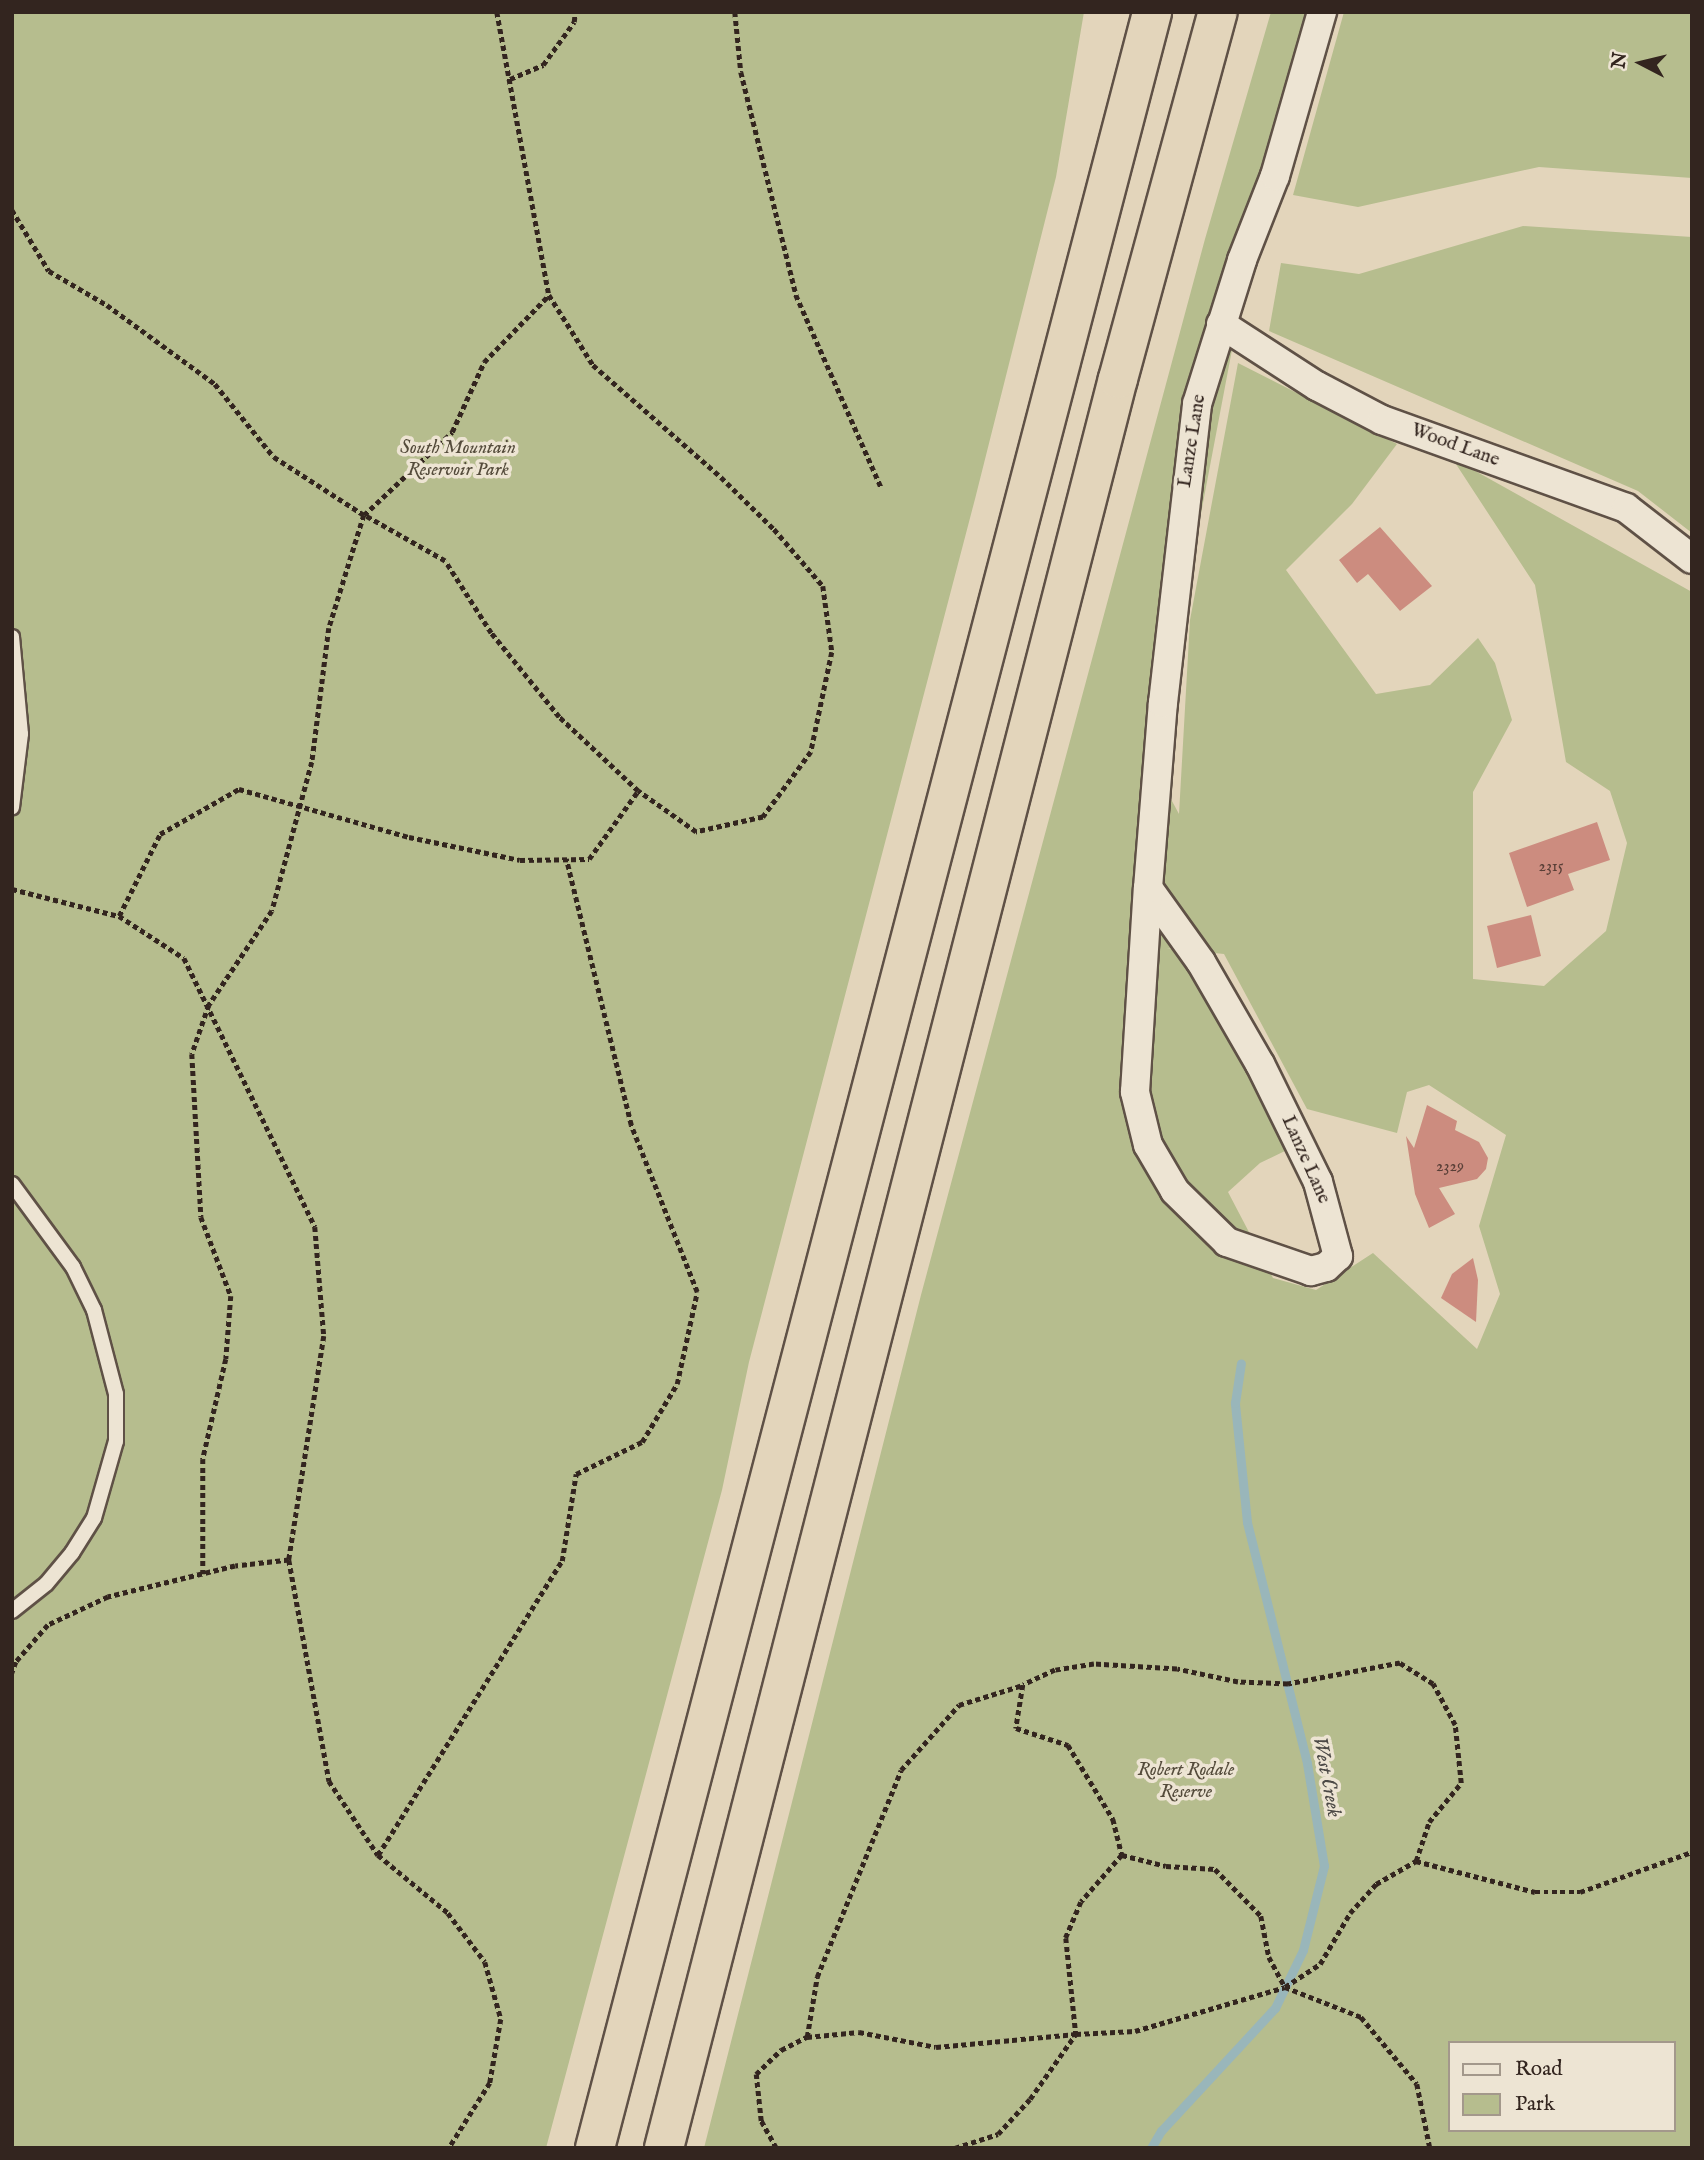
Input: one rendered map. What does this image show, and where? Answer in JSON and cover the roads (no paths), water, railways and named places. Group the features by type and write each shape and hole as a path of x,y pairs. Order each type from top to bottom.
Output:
{"highway":[{"path":"595,2148 1152,12"},
{"path":"664,2148 1115,393 1218,12"}],"street":[{"name":"Lanze Lane","path":"1148,888 1234,1019 1318,1182 1338,1256 1326,1267 1311,1271 1227,1242 1175,1191 1148,1145 1135,1092 1148,888 1175,566 1197,404 1221,324 1275,176 1322,12"},
{"name":"Wood Lane","path":"1221,324 1317,386 1382,420 1626,508 1692,559"}],"lane":[{"path":"12,637 21,734 12,807"},
{"path":"12,1184 73,1267 94,1310 116,1394 116,1441 98,1506 72,1553 46,1584 12,1611"}],"waterway":[{"name":"West Creek","path":"1151,2148 1161,2131 1275,2008 1303,1950 1324,1866 1307,1763 1247,1522 1235,1403 1241,1363"}],"park label":[{"name":"South Mountain Reservoir Park","path":"458,460"},
{"name":"Robert Rodale Reserve","path":"1186,1782"}]}
